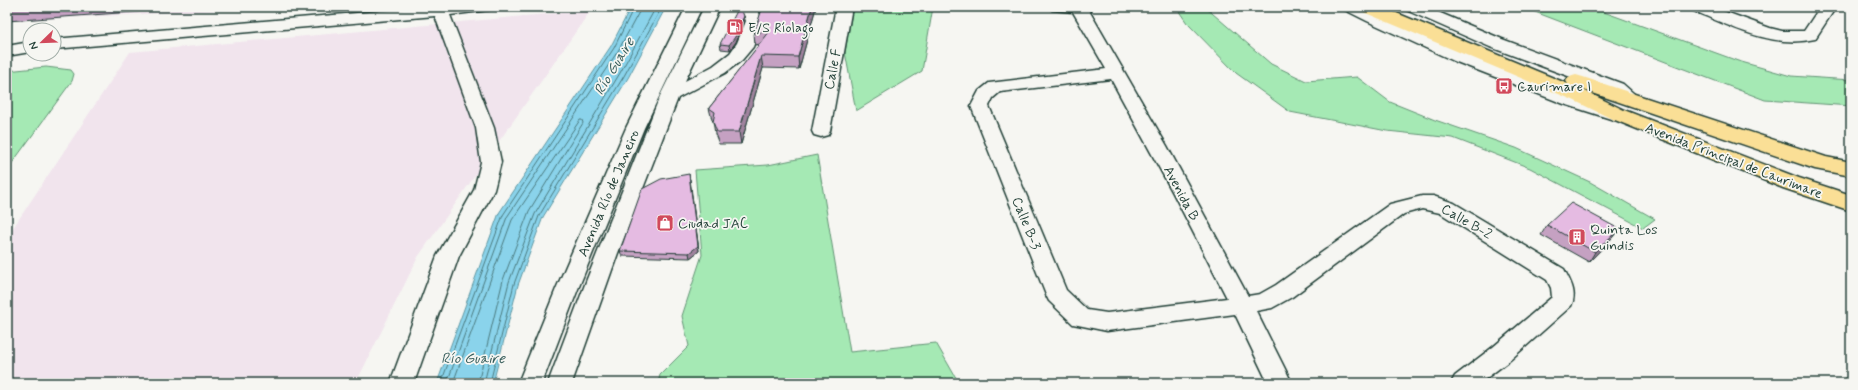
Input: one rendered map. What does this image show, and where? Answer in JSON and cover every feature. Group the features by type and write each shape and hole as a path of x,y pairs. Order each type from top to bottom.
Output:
{"main road":[{"path":"1366,7 1397,30"},
{"name":"Avenida Principal de Caurimare","path":"1366,7 1580,96 1617,114 1791,183 1851,203"},
{"name":"Avenida Principal de Caurimare","path":"1392,7 1500,52 1632,100 1798,155 1848,178"},
{"path":"1709,150 1732,154 1812,182 1822,179 1820,171 1798,155"}],"street":[{"path":"62,43 483,7"},
{"name":"Avenida Río de Janeiro","path":"530,383 567,289 635,128 694,7"},
{"name":"Avenida Río de Janeiro","path":"560,383 594,285 669,96 689,51 712,7"},
{"path":"669,96 712,73 729,62 742,50 754,21 749,7"},
{"name":"Calle F","path":"820,131 844,7"},
{"name":"Avenida B","path":"1058,7 1078,7 1117,73 1242,304 1280,383"},
{"name":"Avenida Principal de Caurimare","path":"1351,7 1397,30 1480,67 1591,108 1617,114"},
{"name":"Avenida Principal de Caurimare","path":"1412,7 1496,43 1617,88 1632,100"},
{"path":"1698,7 1767,33 1784,37 1799,38 1809,35 1828,7"},
{"path":"402,383 448,256 484,190 491,162 485,128 441,10"},
{"path":"7,51 22,48"},
{"name":"Calle B-3","path":"1117,73 995,87 985,94 980,106 1057,295 1081,318 1107,322 1242,304"},
{"name":"Calle B-2","path":"1242,304 1264,302 1284,290 1397,209 1430,201 1447,208 1556,275 1562,288 1563,300 1501,354 1463,383"}],"shaded area":[{"path":"7,7 277,7 7,21"},
{"path":"591,10 418,257 356,383 7,383 7,237 130,52"}],"green space":[{"path":"853,7 933,7 922,71 856,111 845,52"},
{"path":"1176,7 1205,7 1271,64 1306,81 1357,77 1390,102 1435,120 1516,148 1590,182 1655,219 1643,228 1530,168 1453,138 1387,131 1290,112 1236,73 1187,23"},
{"path":"1522,7 1590,7 1738,61 1791,76 1851,80 1851,106 1765,100"},
{"path":"46,67 71,70 74,74 72,81 7,170 7,71"},
{"path":"817,155 850,352 936,343 959,383 658,383 660,375 689,346 682,316 702,255 695,170 768,165"}],"water":[{"name":"Río Guaire","path":"631,7 666,7 628,78 543,217 518,285 493,383 437,383 499,213 611,46"}],"building":[{"path":"739,7 744,16 735,37 729,45 720,44"},
{"path":"761,7 812,7 798,57 761,56 739,132 717,132 713,122 715,112 709,108 770,31 754,33 762,9"},
{"name":"Ciudad JAC","path":"689,174 698,246 689,253 620,251 642,189 661,179"},
{"path":"1571,203 1619,229 1595,252 1547,225"}],"place":[{"name":"E/S Ríolago","path":"735,27"},
{"name":"Caurimare I","path":"1504,86"},
{"name":"Ciudad JAC","path":"665,223"},
{"name":"Quinta Los Guindis","path":"1577,237"}]}
